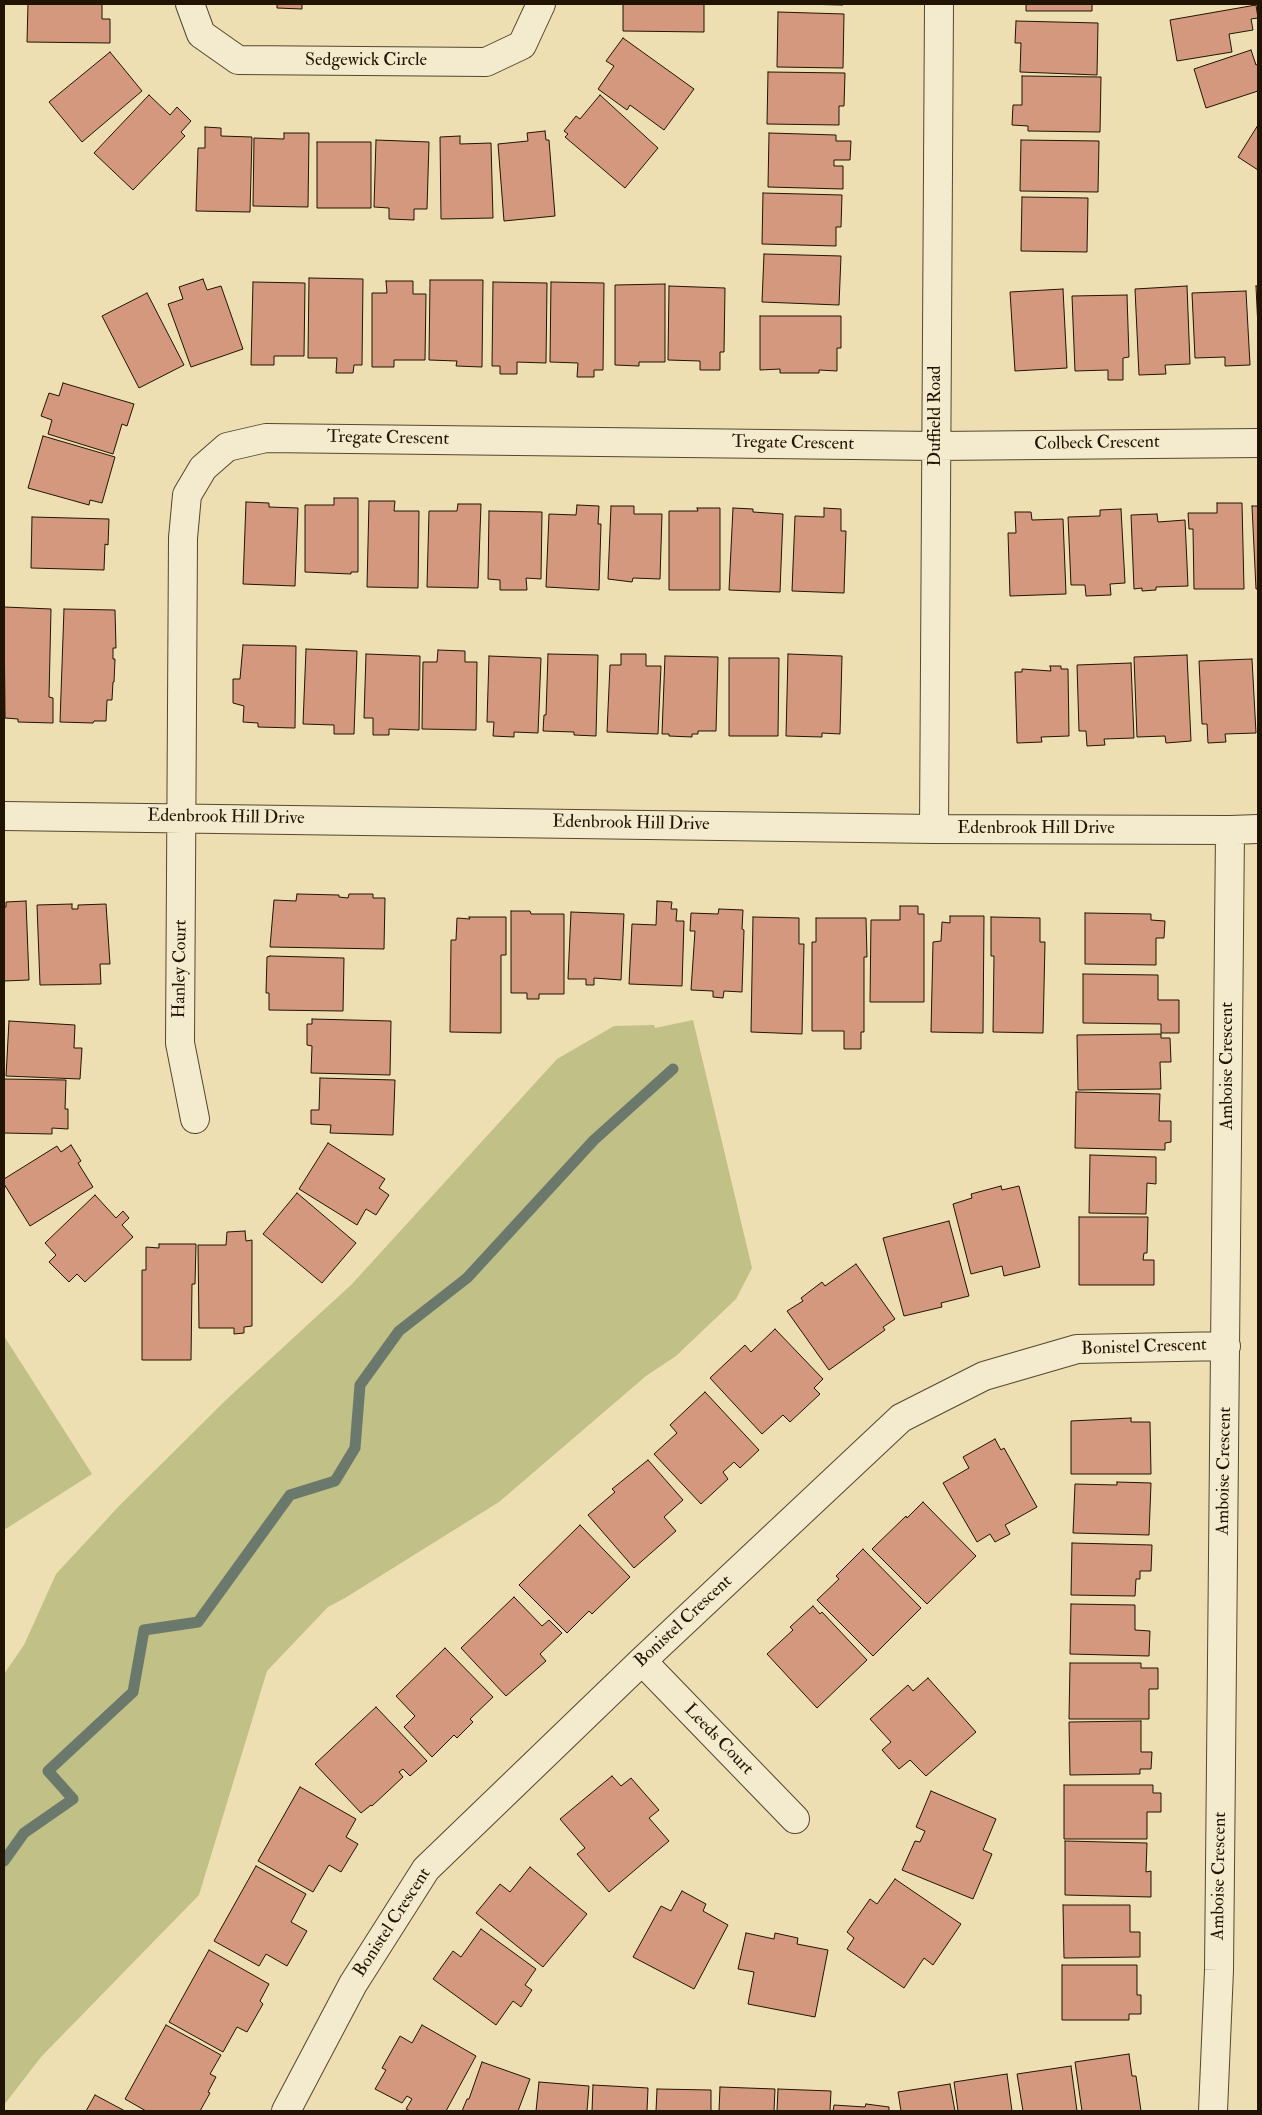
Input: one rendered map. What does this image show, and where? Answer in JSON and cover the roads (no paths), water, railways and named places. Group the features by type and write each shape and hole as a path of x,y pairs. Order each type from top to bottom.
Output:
{"street":[{"name":"Sedgewick Circle","path":"190,4 202,34 238,60 486,62 522,45 541,4"},
{"name":"Duffield Road","path":"934,829 939,4"},
{"name":"Tregate Crescent","path":"182,818 183,538 187,495 203,468 227,447 266,438 936,446"},
{"name":"Colbeck Crescent","path":"936,446 1258,442"},
{"name":"Edenbrook Hill Drive","path":"4,816 934,829 1230,830 1258,828"},
{"name":"Hanley Court","path":"182,818 180,1043 195,1119"},
{"name":"Amboise Crescent","path":"1213,2111 1219,1970 1230,830"},
{"name":"Bonistel Crescent","path":"286,2111 353,1984 426,1869 642,1661 901,1418 984,1376 1076,1349 1226,1346"},
{"name":"Leeds Court","path":"642,1661 795,1819"}],"waterway":[{"path":"4,1861 24,1833 73,1799 48,1771 133,1692 144,1630 198,1622 290,1495 335,1481 355,1448 360,1385 399,1331 467,1278 594,1140 673,1069"}]}
